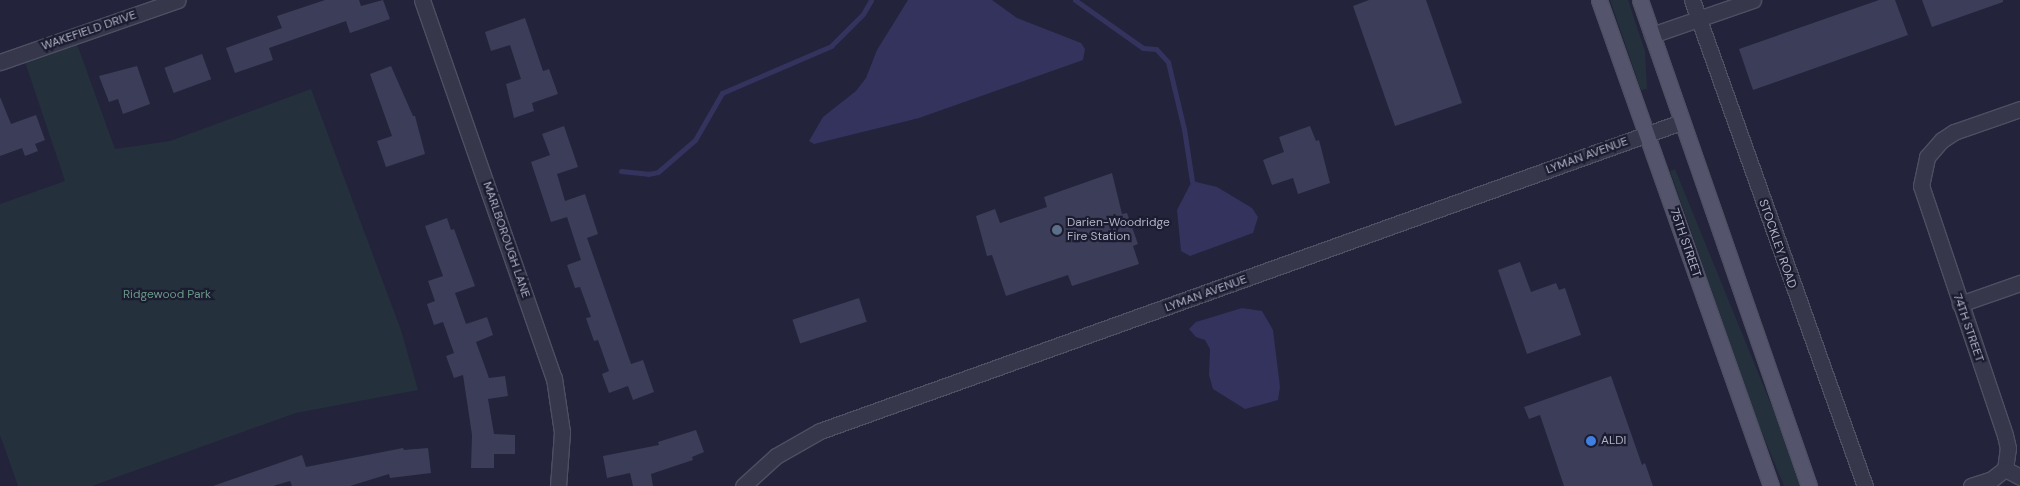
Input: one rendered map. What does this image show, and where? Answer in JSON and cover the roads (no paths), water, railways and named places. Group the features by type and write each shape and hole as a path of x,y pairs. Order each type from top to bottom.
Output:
{"main road":[{"name":"75TH STREET","path":"1599,0 1771,486"},
{"path":"1640,0 1809,486"}],"street":[{"name":"WAKEFIELD DRIVE","path":"0,62 178,0"},
{"name":"MARLBOROUGH LANE","path":"422,0 554,378 562,432 558,486"},
{"name":"STOCKLEY ROAD","path":"1692,0 1865,486"},
{"path":"1652,35 1753,0"},
{"name":"74TH STREET","path":"2005,470 2008,448 2006,435 1921,186 1927,158 1942,140 1954,132 2020,109"},
{"name":"LYMAN AVENUE","path":"743,486 776,456 820,431 1682,122"},
{"path":"1960,304 2020,283"},
{"path":"1971,486 1992,479 2005,470 2020,477"}],"waterway":[{"path":"621,171 648,174 658,172 695,140 722,93 831,46 863,14 871,0"},
{"path":"1075,0 1143,48 1156,49 1168,62 1184,129 1192,181"}],"place":[{"name":"Darien-Woodridge Fire Station","path":"1057,230"},
{"name":"ALDI","path":"1591,441"}],"park label":[{"name":"Ridgewood Park","path":"167,295"}]}
